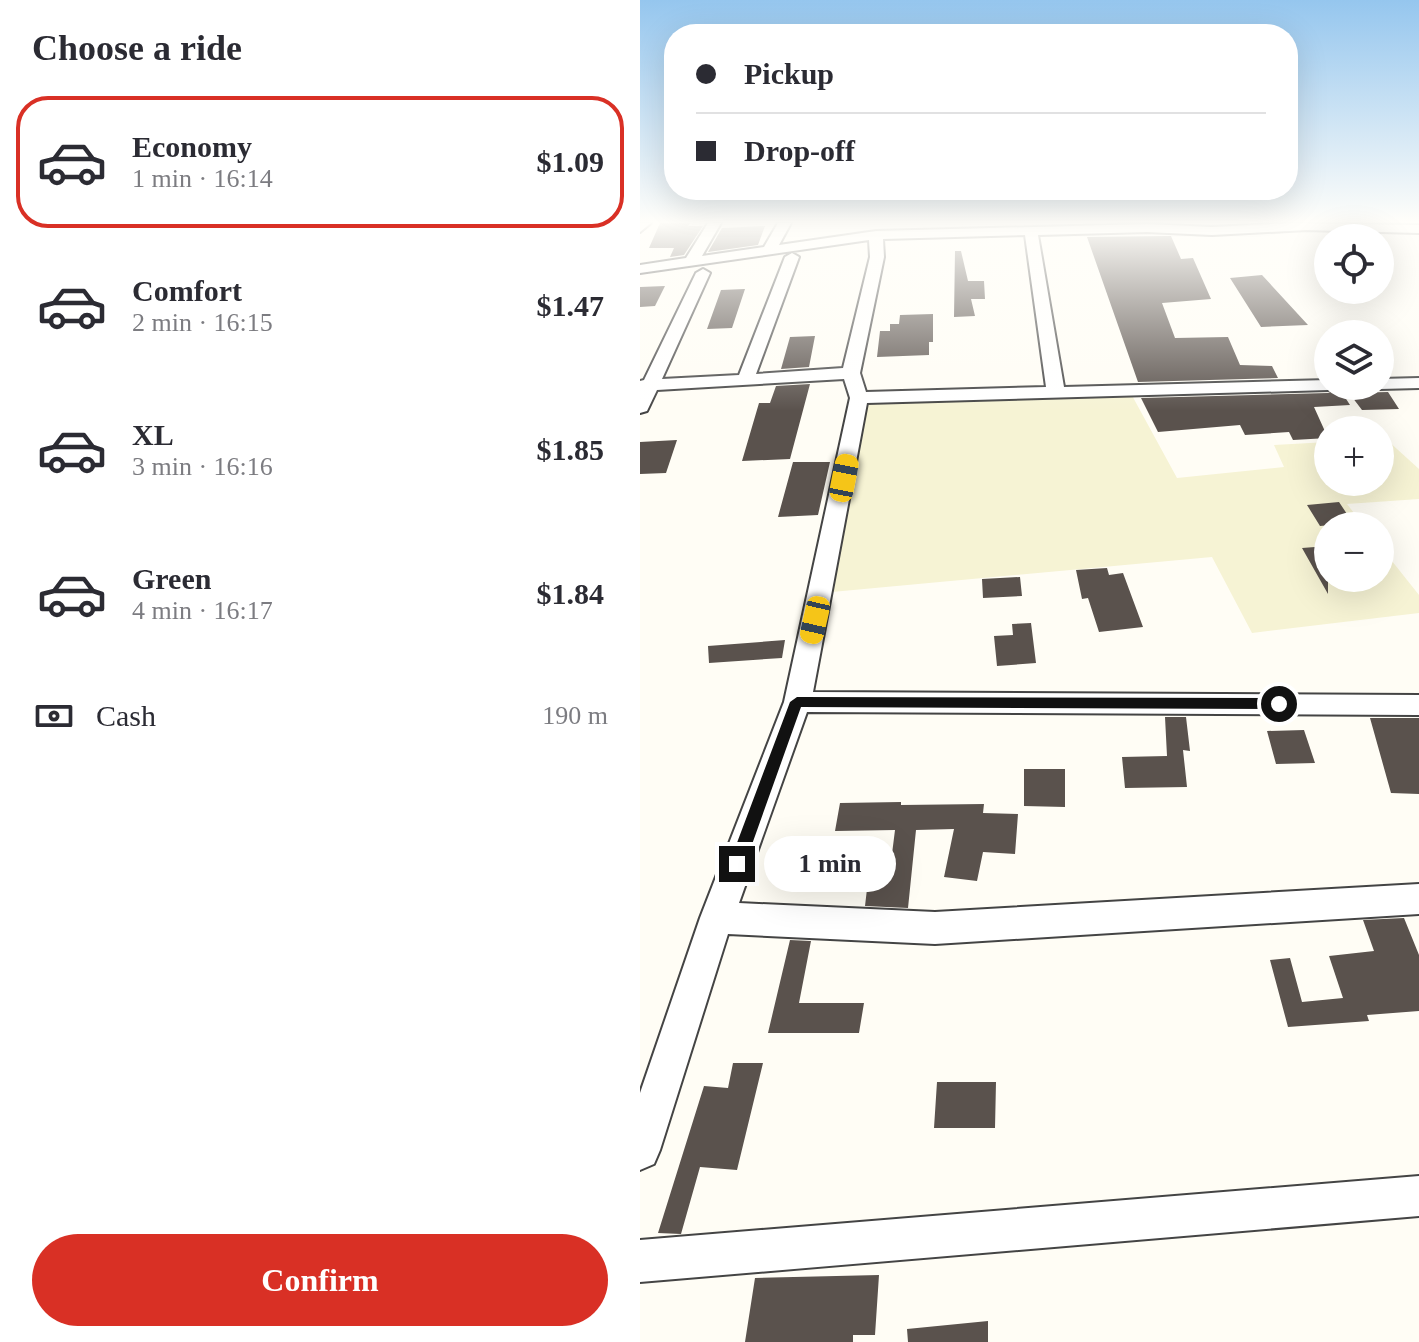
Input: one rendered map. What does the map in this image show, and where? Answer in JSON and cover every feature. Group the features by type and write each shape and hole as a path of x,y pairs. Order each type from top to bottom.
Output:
{"street":[{"path":"640,407 689,286"},
{"path":"746,378 781,286"},
{"path":"640,1150 648,1108 797,702 859,398 851,373 871,286"},
{"path":"1039,286 1056,391"},
{"path":"646,386 851,373"},
{"path":"1394,384 1419,383"},
{"path":"859,398 1314,385"},
{"path":"797,702 1419,705"},
{"path":"717,918 935,928 1419,899"},
{"path":"640,1261 1419,1196"}],"shaded area":[{"path":"1129,390 1177,478 1284,467 1274,445 1314,443 1314,496 1394,496 1394,446 1419,469 1419,499 1347,504 1353,512 1314,512 1314,592 1394,592 1394,564 1419,595 1419,613 1252,633 1212,557 821,593 859,398"}],"building":[{"path":"665,286 655,306 640,307 640,287"},
{"path":"954,286 984,286 985,299 971,299 975,316 954,317"},
{"path":"1104,286 1205,286 1211,299 1162,303 1175,338 1228,337 1240,365 1272,366 1278,378 1138,382"},
{"path":"1235,286 1272,286 1308,325 1261,327"},
{"path":"745,289 732,328 707,329 721,290"},
{"path":"933,314 933,342 929,342 929,355 877,357 880,331 890,331 890,324 899,324 900,315"},
{"path":"815,336 809,367 781,369 790,337"},
{"path":"810,384 790,459 742,461 759,403 770,403 776,386"},
{"path":"1314,393 1314,400 1347,400 1350,405 1314,407 1318,416 1314,416 1314,439 1293,440 1289,432 1245,435 1240,425 1158,432 1141,398"},
{"path":"1354,400 1393,400 1399,409 1362,410"},
{"path":"677,440 666,473 640,474 640,442"},
{"path":"793,462 830,462 818,515 778,517"},
{"path":"1339,502 1346,512 1314,512 1314,516 1307,505"},
{"path":"1314,547 1314,569 1302,548"},
{"path":"1107,568 1109,575 1123,573 1143,627 1099,632 1088,598 1082,599 1076,570"},
{"path":"1020,577 1022,596 983,598 982,579"},
{"path":"1031,623 1036,663 997,666 994,636 1013,635 1012,624"},
{"path":"785,640 782,658 709,663 708,646"},
{"path":"1165,717 1186,717 1190,751 1183,750 1187,787 1125,788 1122,757 1167,756"},
{"path":"1370,718 1419,718 1419,794 1391,793"},
{"path":"1304,730 1315,763 1276,764 1267,731"},
{"path":"1024,769 1065,769 1065,807 1024,806"},
{"path":"901,802 901,805 984,804 983,813 1018,814 1015,854 983,852 977,881 944,877 954,829 916,830 908,908 865,906 867,889 852,889 855,870 890,870 895,830 835,831 840,803"},
{"path":"839,854 837,874 796,875 800,855"},
{"path":"1404,918 1419,955 1419,1011 1367,1015 1369,1021 1288,1027 1270,960 1290,958 1302,1002 1343,998 1329,956 1374,951 1363,920"},
{"path":"790,940 811,941 799,1003 864,1003 859,1033 768,1033"},
{"path":"733,1063 763,1063 737,1170 700,1167 681,1234 658,1233 704,1086 728,1088"},
{"path":"937,1082 996,1082 995,1128 934,1128"},
{"path":"879,1275 875,1335 853,1335 853,1342 745,1342 755,1278"},
{"path":"988,1321 988,1342 908,1342 907,1329"}],"route":[{"path":"737,864 797,702 1279,704"}]}
